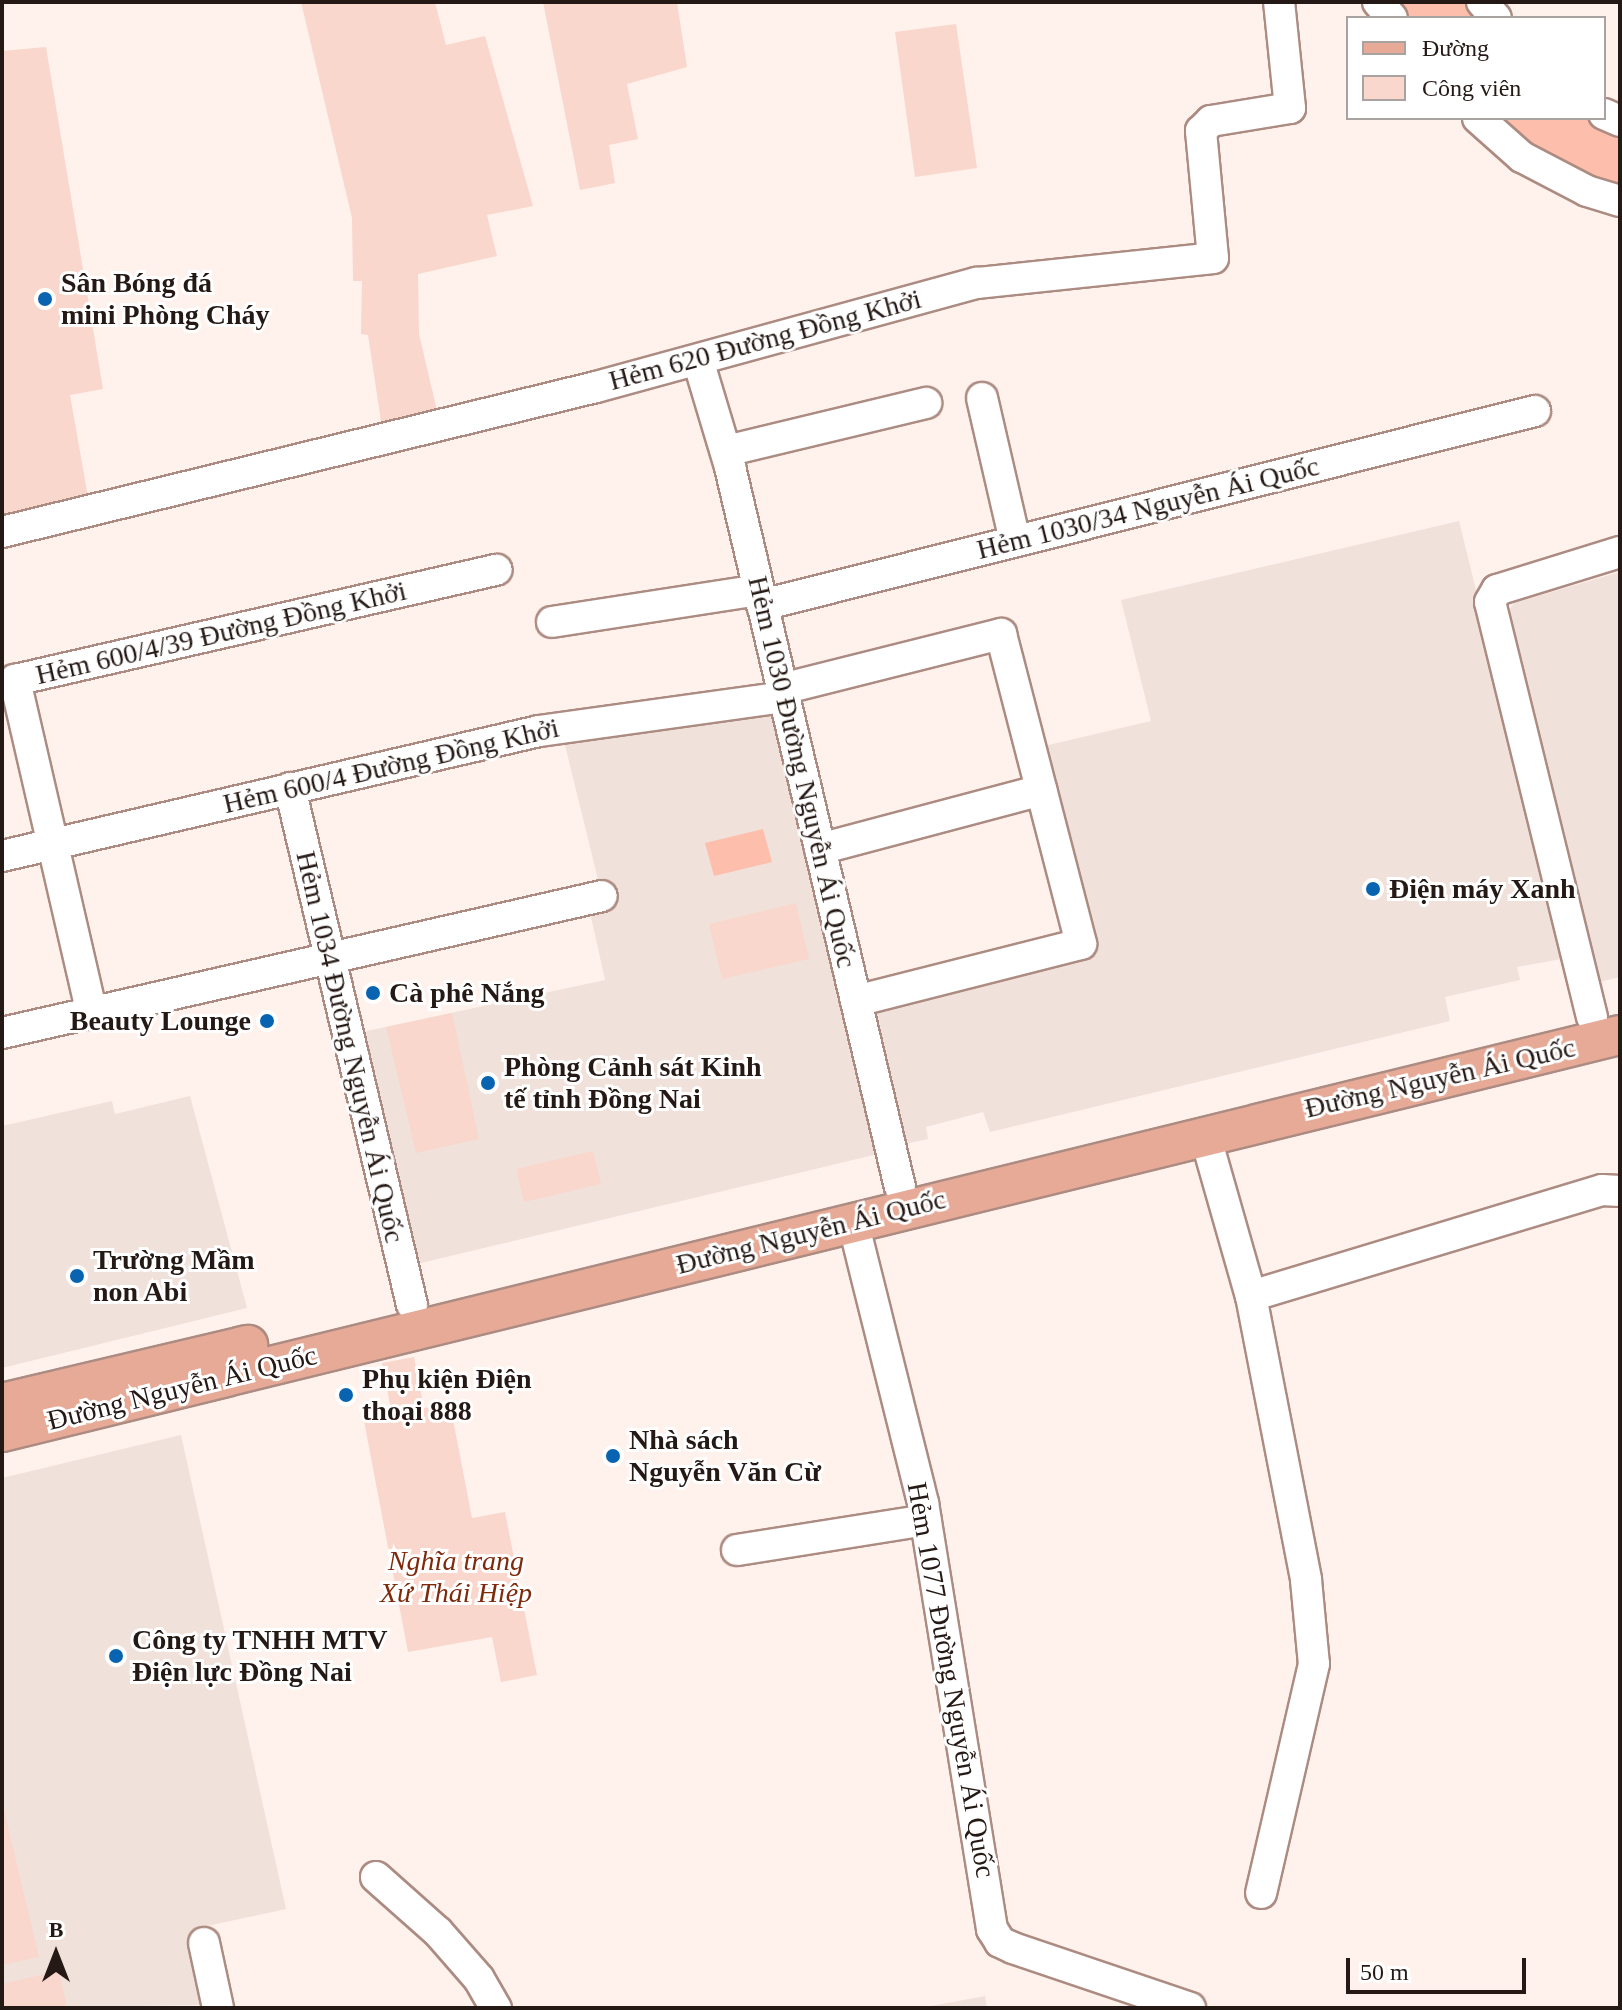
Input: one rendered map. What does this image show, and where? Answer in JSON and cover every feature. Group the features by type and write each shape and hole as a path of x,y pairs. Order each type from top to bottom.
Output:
{"main road":[{"name":"Đường Nguyễn Ái Quốc","path":"2,1432 784,1227 1611,1021"},
{"name":"Đường Nguyễn Ái Quốc","path":"903,1197 1205,1135 1283,1104"},
{"name":"Đường Nguyễn Ái Quốc","path":"2,1403 412,1305 784,1227"}],"street":[{"name":"Hẻm 620 Đường Đồng Khởi","path":"2,532 698,360 977,283 1213,258 1201,131 1211,121 1290,108 1279,2"},
{"path":"1480,120 1522,157 1587,191 1620,201"},
{"name":"Hẻm 1030 Đường Nguyễn Ái Quốc","path":"698,360 726,451 903,1197"},
{"path":"982,398 1015,541"},
{"path":"726,451 926,403"},
{"name":"Hẻm 1030/34 Nguyễn Ái Quốc","path":"552,622 760,597 1015,541 1535,411"},
{"path":"1611,1021 1490,602 1497,590 1620,552"},
{"name":"Hẻm 600/4/39 Đường Đồng Khởi","path":"53,843 15,680 497,570"},
{"name":"Hẻm 600/4 Đường Đồng Khởi","path":"2,856 560,727 783,693 1001,634 1041,790"},
{"name":"Hẻm 1034 Đường Nguyễn Ái Quốc","path":"290,788 412,1305"},
{"path":"820,849 1041,790 1081,944 856,1001"},
{"path":"53,843 92,1014"},
{"path":"2,1033 602,896"},
{"path":"1205,1135 1251,1296 1306,1580 1314,1664 1261,1893"},
{"path":"1251,1296 1602,1190 1620,1191"},
{"name":"Hẻm 1077 Đường Nguyễn Ái Quốc","path":"851,1211 926,1520 992,1929 1000,1942 1013,1948 1153,2000 1190,2008"},
{"path":"737,1550 926,1520"},
{"path":"376,1877 438,1932 479,1979 496,2008"},
{"path":"204,1943 218,2008"}],"shaded area":[{"path":"1388,2 1471,2 1483,16 1401,16"},
{"path":"1492,120 1598,120 1620,130 1620,192 1590,183"},
{"path":"1459,521 1567,958 1517,967 1520,980 1445,997 1450,1021 990,1132 983,1112 926,1127 928,1139 897,1146 866,1006 1092,951 1040,747 1151,721 1121,600"},
{"path":"1620,572 1620,977 1600,982 1508,612 1514,603"},
{"path":"775,708 882,1153 417,1264 362,1032 605,980 589,908 604,904 563,737"},
{"path":"763,829 772,862 714,876 705,843"},
{"name":"Trường Mầm non Abi","path":"190,1096 247,1308 2,1368 2,1126 112,1101 115,1114"},
{"name":"Công ty TNHH MTV Điện lực Đồng Nai","path":"181,1435 286,1909 193,1929 209,2005 2,2008 2,1478"},
{"path":"985,1996 987,2008 920,2008"}],"green space":[{"path":"301,2 435,2 446,45 485,36 533,206 487,215 497,256 418,274 419,334 438,415 382,428 368,335 361,334 362,281 353,281 352,218"},
{"path":"543,2 677,2 687,67 627,84 638,139 609,145 615,183 580,190"},
{"path":"956,24 977,168 915,177 895,32"},
{"name":"Sân Bóng đá mini Phòng Cháy","path":"46,47 103,389 70,395 88,497 2,517 2,51"},
{"path":"796,903 809,959 722,979 709,924"},
{"path":"452,1013 479,1139 416,1153 386,1027"},
{"path":"593,1151 601,1184 524,1202 516,1169"},
{"name":"Nghĩa trang Xứ Thái Hiệp","path":"414,1357 424,1408 450,1404 472,1518 505,1512 537,1675 501,1682 492,1637 408,1652 363,1416 391,1410 382,1363"},
{"path":"2,1802 39,1957 2,1965"},
{"path":"59,1971 67,2008 2,2008 2,1984"}],"place":[{"name":"Sân Bóng đá mini Phòng Cháy","path":"45,299"},
{"name":"Điện máy Xanh","path":"1373,889"},
{"name":"Cà phê Nắng","path":"373,993"},
{"name":"Beauty Lounge","path":"267,1021"},
{"name":"Phòng Cảnh sát Kinh tế tỉnh Đồng Nai","path":"488,1083"},
{"name":"Trường Mầm non Abi","path":"77,1276"},
{"name":"Phụ kiện Điện thoại 888","path":"346,1395"},
{"name":"Nhà sách Nguyễn Văn Cừ","path":"613,1456"},
{"name":"Công ty TNHH MTV Điện lực Đồng Nai","path":"116,1656"}]}
